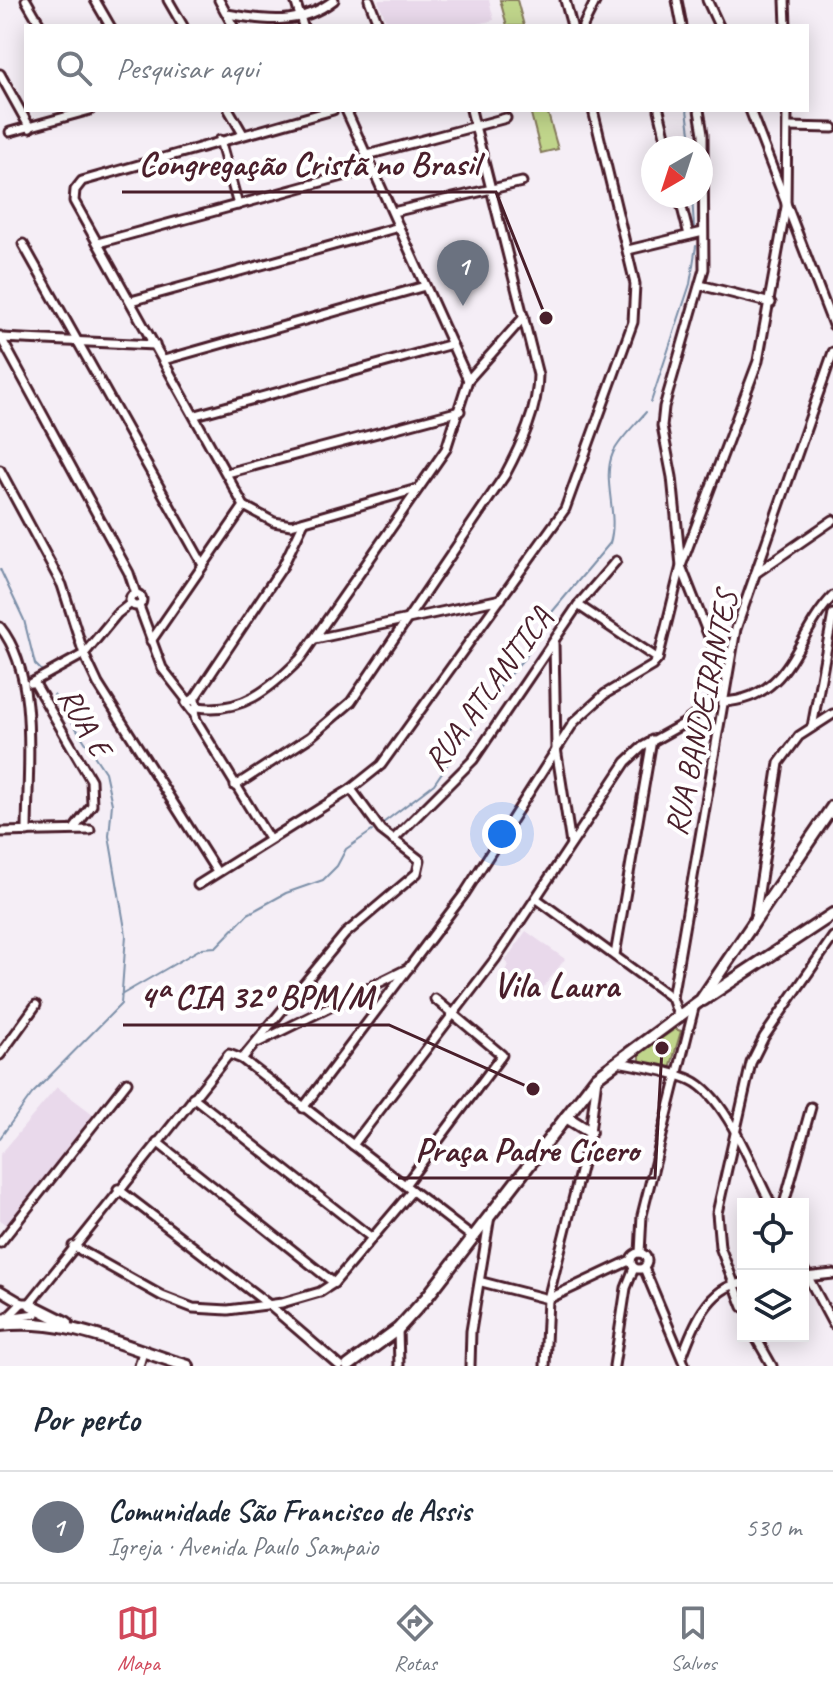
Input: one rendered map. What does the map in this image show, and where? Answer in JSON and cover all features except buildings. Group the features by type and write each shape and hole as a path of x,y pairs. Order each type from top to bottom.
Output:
{"main road":[{"path":"698,1004 833,806"},
{"path":"348,1366 398,1329 597,1077 698,1004 833,914"},
{"path":"566,1117 578,1121 590,1132"},
{"path":"2,1320 31,1309 188,1366"},
{"path":"31,1309 72,1326"}],"street":[{"path":"26,0 40,24"},
{"path":"95,0 109,24"},
{"path":"168,0 182,24"},
{"path":"295,0 302,24"},
{"path":"227,14 277,21 320,11 334,0"},
{"path":"369,0 378,24"},
{"path":"565,0 571,24"},
{"path":"584,24 596,0"},
{"path":"677,0 682,24"},
{"path":"707,0 718,24"},
{"path":"785,0 786,24"},
{"path":"220,1 232,24"},
{"path":"0,74 30,128"},
{"path":"10,132 83,112"},
{"path":"230,112 243,134"},
{"path":"326,112 220,140 78,184 74,201 244,506 283,525 304,522 417,489"},
{"path":"347,112 468,380"},
{"path":"235,786 337,716 412,616 505,475 523,435 538,386 524,317 471,112"},
{"path":"198,885 351,789 381,765 401,742 565,509 599,421 636,306 628,250 594,112"},
{"path":"659,112 665,136"},
{"path":"699,112 703,134 704,259 700,285 662,414 681,566 726,679"},
{"path":"751,112 833,325"},
{"path":"303,1108 465,893 556,748 587,709 658,659 681,566 743,405 771,303 786,207 787,112"},
{"path":"367,155 506,118"},
{"path":"788,127 833,128"},
{"path":"220,140 238,205"},
{"path":"98,243 372,168"},
{"path":"393,212 522,182"},
{"path":"682,208 689,235"},
{"path":"131,301 399,227"},
{"path":"628,250 703,232"},
{"path":"23,244 203,565"},
{"path":"700,285 771,303"},
{"path":"164,360 425,286"},
{"path":"193,704 221,710 236,707 289,670 315,639 446,449 468,380 524,317"},
{"path":"1,337 155,345"},
{"path":"1,337 129,573 136,594 143,600 117,614 84,654 30,683"},
{"path":"196,415 452,344"},
{"name":"RUA BANDEIRANTES","path":"672,998 726,679 754,575 832,356"},
{"path":"227,473 460,411"},
{"path":"0,470 62,585 84,654 98,684 217,872"},
{"path":"151,641 244,506"},
{"path":"754,575 833,520"},
{"path":"193,704 283,566 304,522"},
{"name":"RUA ATLANTICA","path":"393,840 473,760 578,605 616,561"},
{"path":"353,1145 454,1014 537,899 626,762 652,740 723,698 742,701 788,669 819,613 833,596"},
{"path":"315,639 501,599"},
{"path":"135,604 169,680 193,704 235,786 269,839"},
{"path":"578,605 658,659"},
{"path":"812,727 833,614"},
{"path":"0,627 30,683 27,832"},
{"path":"554,641 556,748 571,844"},
{"name":"RUA E","path":"30,683 91,780 92,805 74,829"},
{"path":"755,920 774,774 789,746 833,714"},
{"path":"615,955 652,740"},
{"path":"242,1059 345,934 415,877 420,860 393,840 351,789"},
{"path":"0,832 90,830"},
{"path":"537,899 672,998 679,1018"},
{"path":"737,1281 720,1247 717,1213 758,1048 833,937"},
{"path":"257,1043 412,967"},
{"path":"73,1246 181,1305 211,1311 306,1298 334,1283 372,1238 500,1061 499,1050 435,999"},
{"path":"614,1366 626,1288 632,1264 640,1253 642,1215 676,1075 698,1004"},
{"path":"0,1055 36,1005"},
{"path":"2,1320 31,1309 73,1246 225,1056 234,1055 242,1059 472,1237"},
{"path":"616,1061 691,1080 712,1097 768,1198"},
{"path":"545,1366 548,1299 590,1132 597,1077"},
{"path":"0,1243 127,1082"},
{"path":"193,1097 372,1238"},
{"path":"786,1198 811,1107"},
{"path":"157,1142 334,1283"},
{"path":"118,1189 268,1304 340,1366"},
{"path":"470,1366 471,1331 482,1282 490,1213"},
{"path":"640,1253 647,1258 644,1268 685,1366"},
{"path":"482,1282 548,1299 632,1264 644,1268"},
{"path":"809,1277 833,1274"},
{"path":"682,1357 698,1319 712,1300 737,1284"},
{"path":"809,1284 833,1324"},
{"path":"0,1290 31,1309"},
{"path":"398,1329 399,1366"},
{"path":"758,1342 772,1366"},
{"path":"139,1366 143,1352"}],"shaded area":[{"path":"378,0 489,0 494,20 477,24 387,24"},
{"path":"526,931 565,959 533,1001 515,990 510,997 497,986 508,965 505,961"},
{"path":"57,1087 93,1114 7,1226 0,1220 0,1155"}],"green space":[{"path":"500,0 517,0 523,24 506,24"},
{"path":"531,112 548,112 558,149 541,153"},
{"path":"675,1029 681,1031 670,1069 640,1061 640,1053"}],"waterway":[{"path":"687,112 690,136"},
{"path":"693,208 694,227"},
{"path":"651,402 690,284 696,246"},
{"path":"383,823 434,784 504,681 527,655 542,624 610,543 613,520 610,463 620,442 646,412"},
{"path":"0,569 24,620 35,664 41,670"},
{"path":"0,1138 32,1094 121,1004 126,935 109,836 112,804 105,772 54,695"},
{"path":"121,995 202,948 216,947 248,914 286,893 323,880 337,866 346,849 372,831"}],"place":[{"name":"Comunidade São Francisco de Assis","path":"463,306"},
{"name":"Congregação Cristã no Brasil","path":"546,318"},
{"name":"Praça Padre Cícero","path":"662,1048"},
{"name":"4ª CIA 32º BPM/M","path":"533,1089"}],"district":[{"name":"Vila Laura","path":"556,985"}]}
